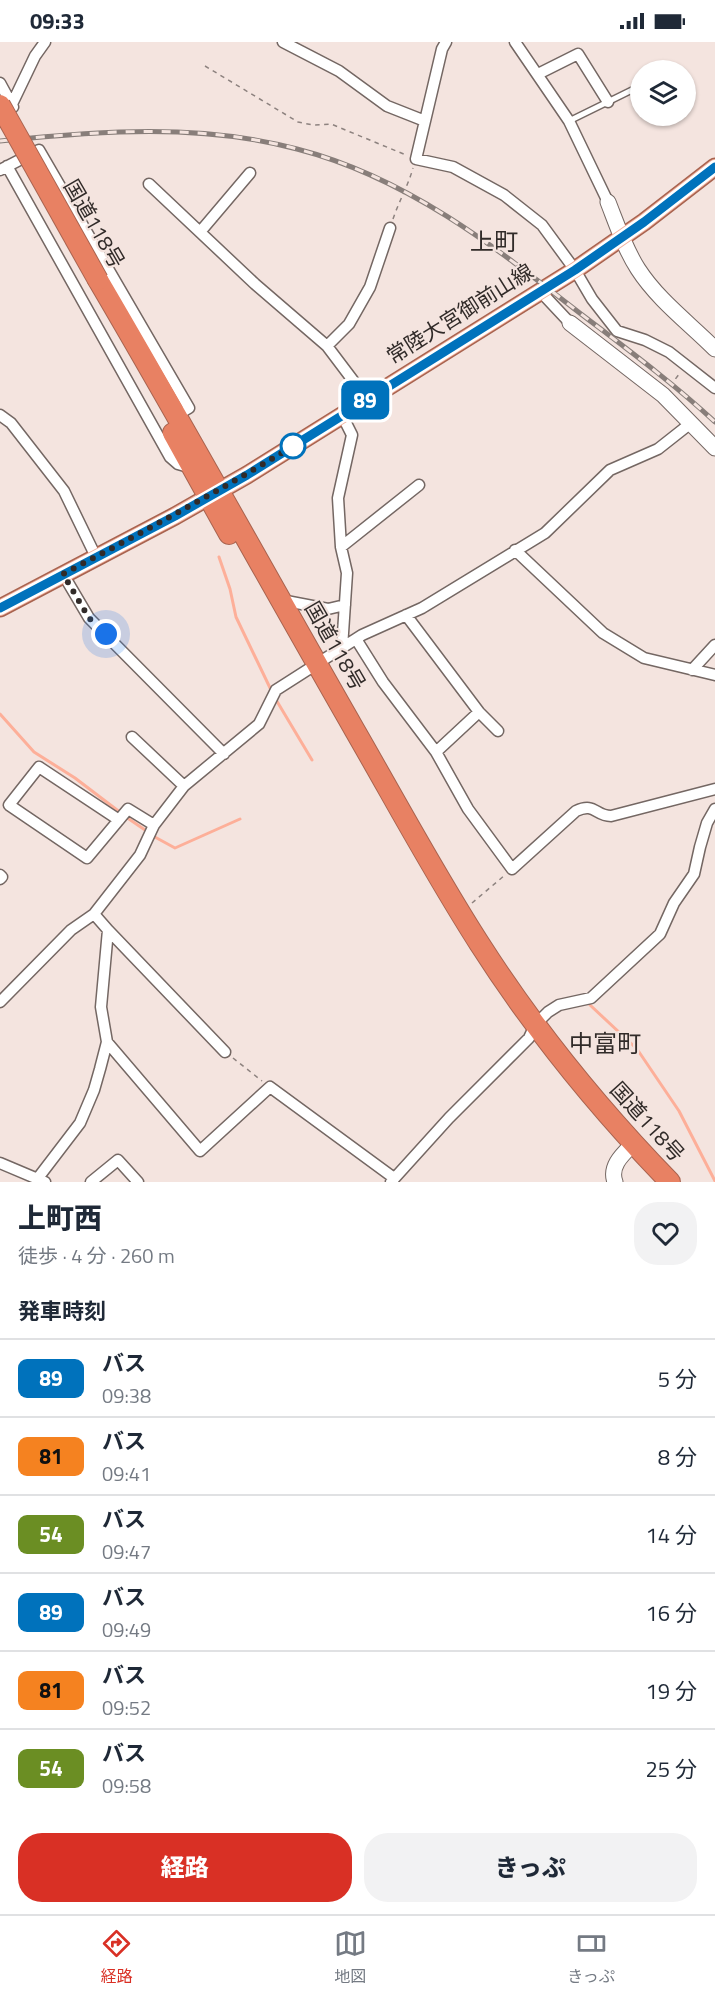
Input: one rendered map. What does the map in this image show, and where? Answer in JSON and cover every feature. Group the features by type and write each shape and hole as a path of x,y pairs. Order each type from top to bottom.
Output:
{"highway":[{"name":"国道118号","path":"6,104 94,282 192,468 214,494 281,600 313,668"},
{"name":"国道118号","path":"0,128 177,415 214,494 313,668 468,950 629,1148 653,1182"},
{"name":"国道118号","path":"629,1148 670,1182"}],"main road":[{"name":"常陸大宮御前山線","path":"0,608 214,494 575,270 715,167"}],"street":[{"path":"6,104 45,42"},
{"path":"283,42 339,71 387,106 425,122"},
{"path":"446,42 442,49 416,159 453,167 504,195 542,225 592,298 618,331 658,346 715,388"},
{"path":"515,42 569,121 608,202 630,256 650,285 670,307 715,349"},
{"path":"538,74 578,54 608,102"},
{"path":"0,83 6,104 15,110 0,119"},
{"path":"177,415 189,408 39,150 4,168 170,457 178,464 192,468"},
{"path":"200,232 250,173"},
{"path":"149,184 255,284 327,346 367,399"},
{"path":"327,346 350,324 370,287 390,228"},
{"path":"540,291 570,323 663,395 715,448"},
{"path":"0,415 11,423 64,491 96,557"},
{"path":"342,415 352,435 338,498 341,547 347,573 342,648"},
{"path":"0,1002 71,930 94,914 140,855 154,825 184,786 259,724 276,690 356,639 422,608 545,533 610,470 658,449 691,423"},
{"path":"341,547 419,485"},
{"path":"515,550 612,640 644,658 715,675"},
{"path":"63,574 89,618 224,754"},
{"path":"281,600 328,609 345,605"},
{"path":"405,615 479,712 498,731"},
{"path":"356,639 382,682 436,752 468,809 512,869 576,811 584,807 593,808 603,816 611,816 715,789"},
{"path":"693,670 715,645"},
{"path":"436,752 479,712"},
{"path":"132,737 184,786"},
{"path":"120,820 39,768 9,805 87,858 120,820 128,809 154,825"},
{"path":"107,1042 200,1151 270,1087 392,1180 548,1012 559,1005 591,998 660,934 674,903 694,874 699,847 715,809"},
{"path":"94,914 225,1052"},
{"path":"0,1163 42,1180 80,1123 94,1090 107,1042 102,1007 108,930"},
{"path":"615,1182 613,1178 615,1166 629,1148"},
{"path":"91,1182 118,1160 138,1182"}],"lane":[{"path":"569,121 630,91"}],"path":[{"path":"205,66 298,122 314,125 331,124 416,159 406,191 401,198 390,228"},
{"path":"663,395 686,366"},
{"path":"469,906 512,869"},
{"path":"225,1052 270,1087"}],"waterway":[{"path":"219,557 230,589 236,617 272,692"},
{"path":"275,698 312,760"},
{"path":"0,714 34,752 75,778 121,813"},
{"path":"126,817 148,832"},
{"path":"153,836 175,848 240,819"},
{"path":"590,1005 637,1049 679,1111 715,1181"}],"railway":[{"path":"0,141 112,132 187,132 260,141 337,161 412,196 482,239 649,366 715,422"}],"bus line":[{"name":"89","path":"0,608 175,516 247,475 575,270 644,222 715,167"}],"district":[{"name":"上町","path":"494,242"},
{"name":"中富町","path":"605,1044"}],"route":[{"path":"106,634 89,618 63,574 175,516 303,440 293,446"}]}
